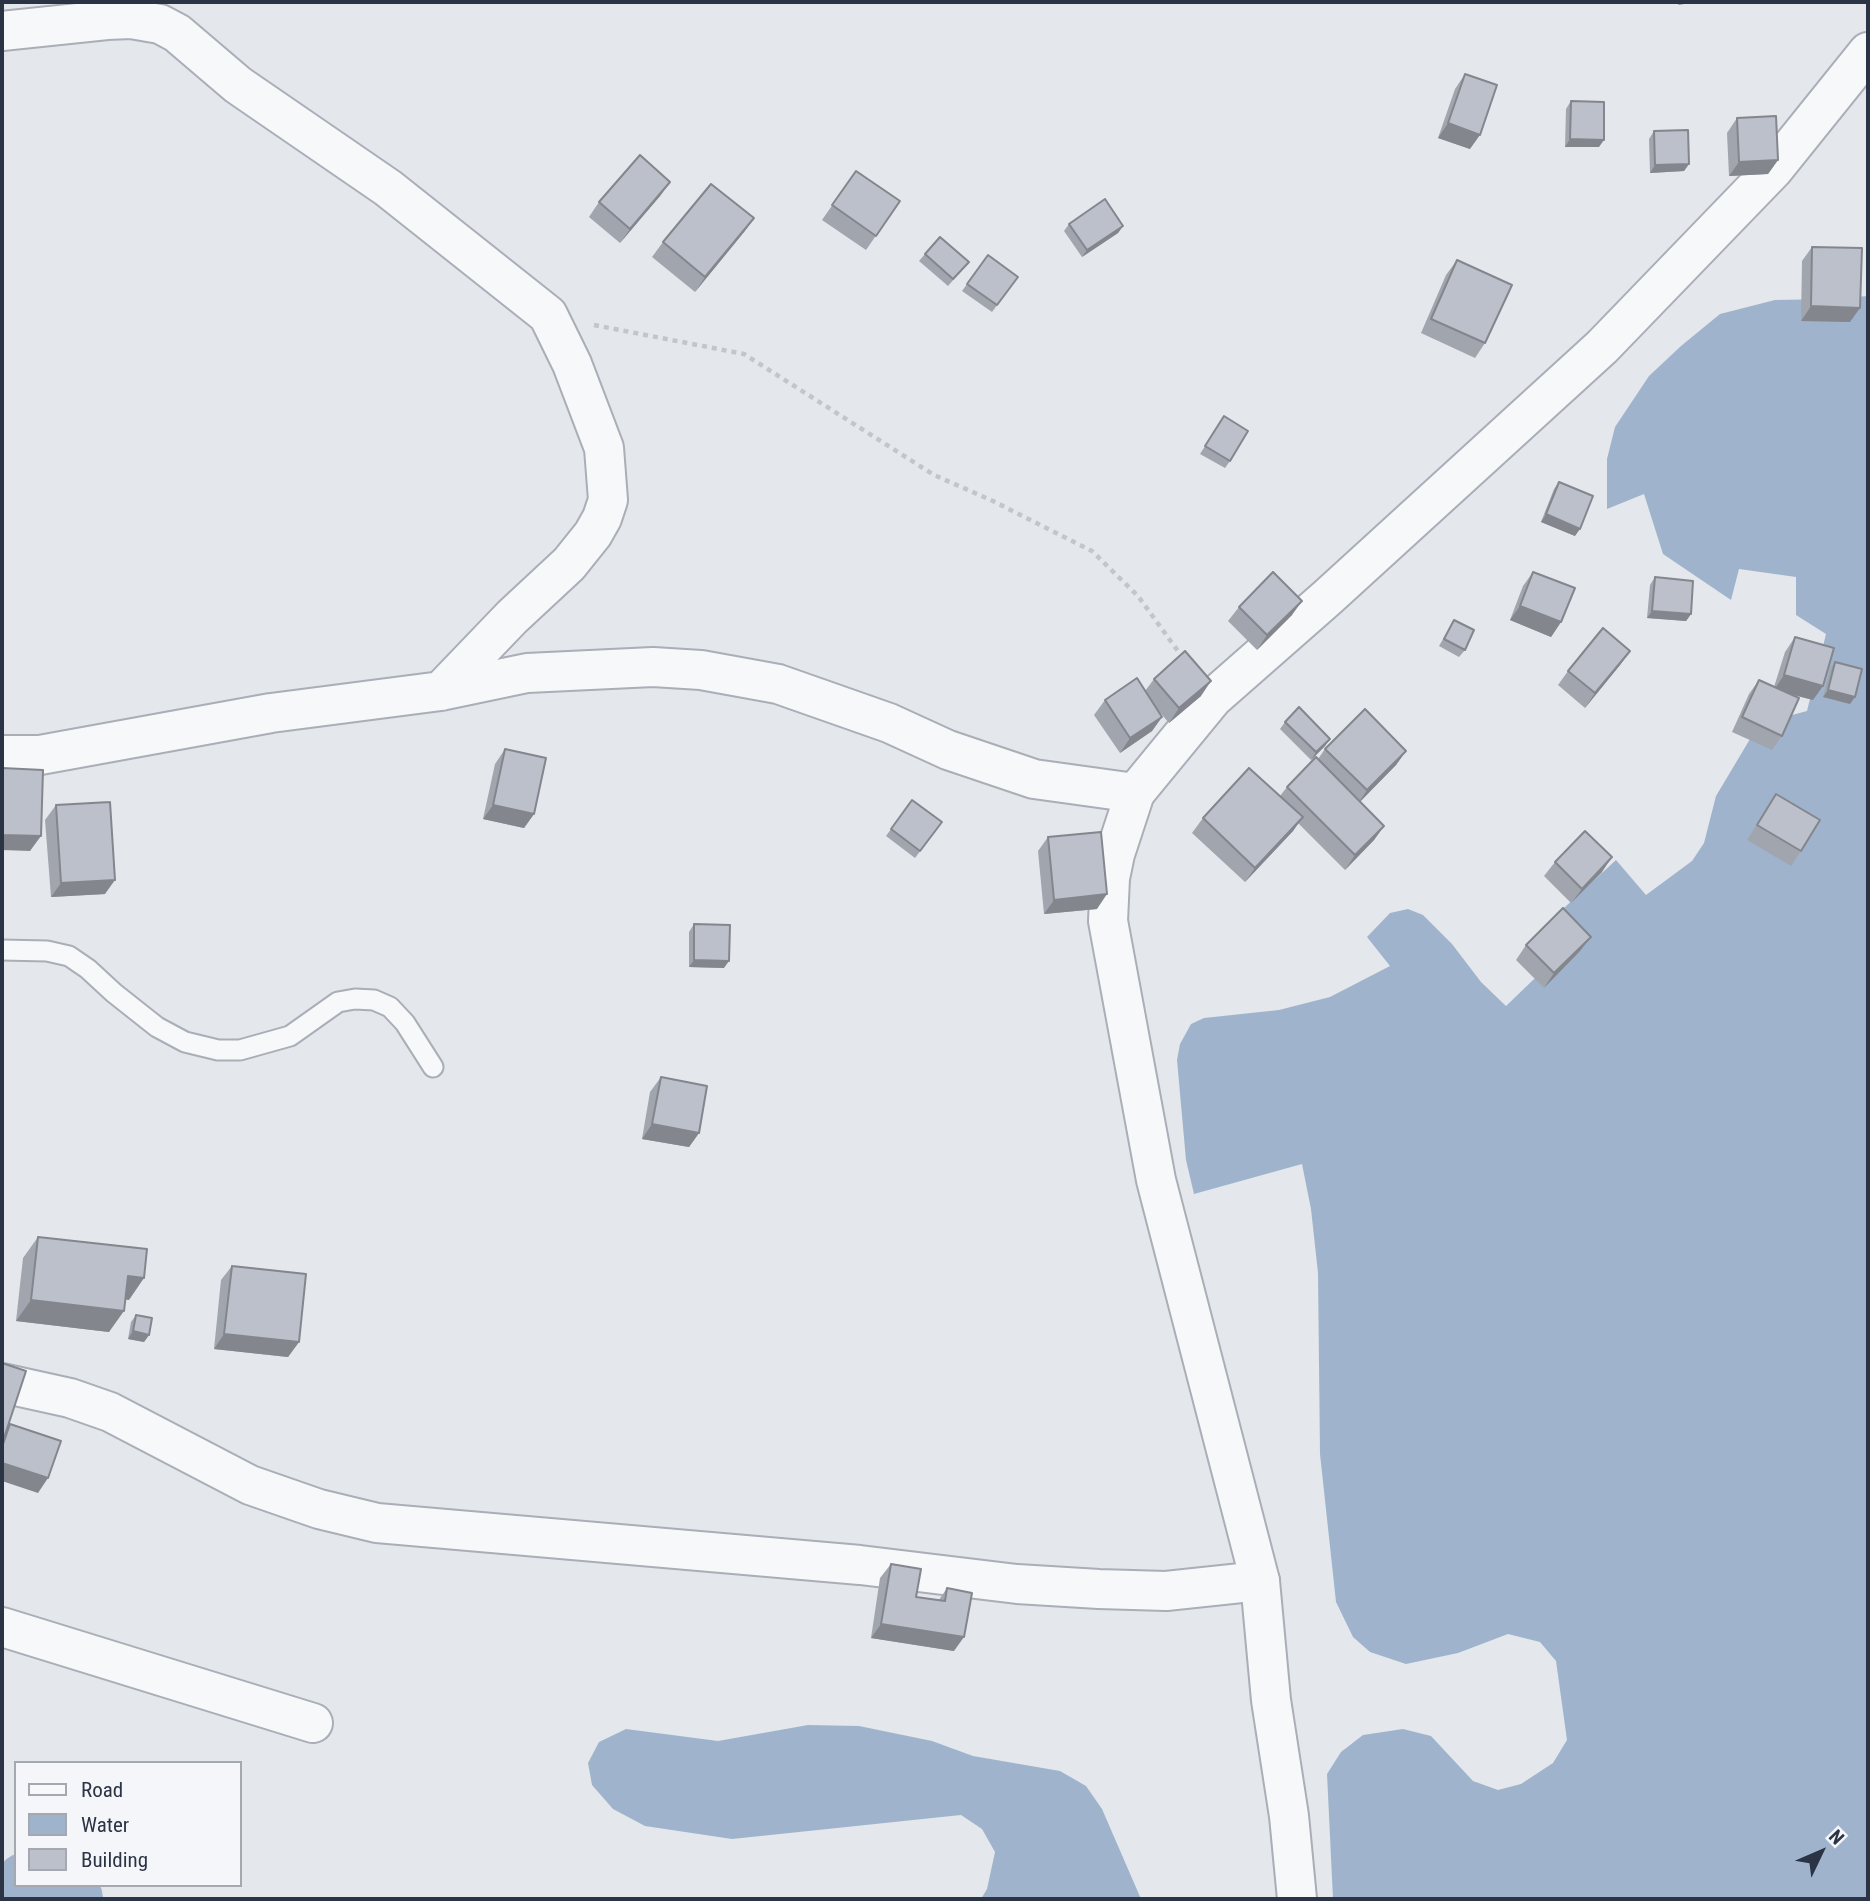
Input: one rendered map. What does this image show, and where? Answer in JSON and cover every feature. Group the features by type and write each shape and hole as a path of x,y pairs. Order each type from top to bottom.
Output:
{"street":[{"path":"2,31 107,20 131,19 160,24 177,33 238,85 388,188 548,316 572,364 604,448 608,500 593,534 569,564 512,617 441,691"},
{"path":"1297,1899 1289,1816 1271,1700 1260,1581 1156,1180 1108,921 1110,878 1135,793 1213,698 1602,347 1773,170 1868,52"},
{"path":"2,755 40,755 271,713 441,691 527,673 653,667 701,670 778,684 889,723 948,750 1034,779 1135,793"},
{"path":"2,1383 71,1398 97,1407 250,1485 319,1509 377,1523 860,1565 1017,1584 1099,1590 1166,1591 1260,1581"},
{"path":"2,1627 313,1723"}],"lane":[{"path":"2,950 47,951 69,956 157,1027 185,1042 218,1050 240,1050 290,1036 338,1002 374,999 390,1007 405,1023 433,1067"}],"path":[{"path":"548,316 744,354 934,475 993,501 1092,551 1138,596 1213,698"}],"water":[{"path":"1868,296 1868,1899 1333,1899 1327,1774 1341,1752 1363,1735 1403,1729 1431,1736 1473,1781 1498,1790 1521,1784 1553,1763 1567,1740 1556,1661 1540,1642 1508,1634 1458,1653 1406,1664 1370,1652 1353,1637 1336,1602 1320,1454 1318,1273 1311,1209 1302,1164 1194,1194 1186,1160 1177,1060 1180,1044 1191,1024 1204,1018 1279,1010 1330,997 1390,966 1367,937 1390,913 1408,909 1423,915 1452,944 1481,982 1506,1006 1557,957 1539,931 1616,860 1646,895 1692,861 1704,843 1716,796 1753,734 1781,718 1807,711 1826,634 1796,615 1796,577 1739,569 1731,600 1663,554 1644,494 1607,509 1607,459 1615,427 1649,376 1720,314 1775,300"},
{"path":"808,1725 859,1726 932,1741 973,1756 1060,1771 1086,1786 1102,1809 1141,1899 981,1899 987,1889 995,1852 982,1829 961,1815 732,1839 645,1826 613,1809 592,1785 588,1763 599,1742 626,1729 718,1741"}],"building":[{"path":"1465,74 1497,85 1480,135 1448,123"},
{"path":"1571,101 1604,102 1604,140 1570,139"},
{"path":"1776,116 1778,160 1739,162 1737,118"},
{"path":"1688,130 1689,164 1655,165 1654,131"},
{"path":"640,155 670,182 630,229 599,202"},
{"path":"856,171 900,201 876,236 832,205"},
{"path":"711,184 754,218 705,277 663,242"},
{"path":"1105,199 1123,226 1087,250 1069,224"},
{"path":"940,237 969,262 953,279 925,254"},
{"path":"1812,247 1862,248 1860,308 1811,306"},
{"path":"988,255 1018,277 997,305 967,284"},
{"path":"1457,260 1512,285 1485,343 1431,319"},
{"path":"1224,416 1248,431 1230,461 1205,446"},
{"path":"1559,482 1593,496 1580,529 1546,514"},
{"path":"1273,572 1302,601 1267,635 1239,607"},
{"path":"1533,572 1575,588 1561,622 1520,606"},
{"path":"1655,577 1693,581 1691,614 1652,611"},
{"path":"1454,620 1474,630 1465,650 1444,639"},
{"path":"1603,628 1630,651 1595,693 1568,671"},
{"path":"1795,637 1834,648 1823,686 1784,675"},
{"path":"1185,651 1211,681 1179,708 1154,679"},
{"path":"1835,662 1862,669 1855,697 1828,690"},
{"path":"1137,678 1162,717 1130,738 1105,700"},
{"path":"1759,680 1799,698 1782,736 1742,717"},
{"path":"1299,707 1330,739 1316,752 1285,722"},
{"path":"1365,709 1406,751 1367,790 1325,749"},
{"path":"505,749 546,758 534,814 493,805"},
{"path":"1316,757 1384,826 1355,855 1287,787"},
{"path":"2,768 43,770 41,836 2,835"},
{"path":"1249,768 1303,817 1255,868 1203,818"},
{"path":"1776,794 1820,820 1801,851 1757,825"},
{"path":"912,800 942,822 920,851 891,829"},
{"path":"110,802 115,880 61,883 56,805"},
{"path":"1585,831 1612,857 1582,889 1555,862"},
{"path":"1101,832 1107,894 1054,900 1048,837"},
{"path":"1563,908 1591,937 1554,973 1526,945"},
{"path":"694,924 730,925 729,961 694,960"},
{"path":"661,1077 707,1086 699,1133 652,1124"},
{"path":"38,1237 147,1249 144,1278 128,1276 124,1311 31,1300"},
{"path":"232,1266 306,1274 299,1342 224,1334"},
{"path":"136,1315 152,1318 149,1335 133,1331"},
{"path":"2,1363 26,1371 2,1444"},
{"path":"10,1424 61,1441 48,1478 2,1463 2,1447"},
{"path":"891,1564 921,1569 916,1597 945,1601 947,1588 972,1593 964,1637 881,1624"}],"waterway":[{"path":"33,1887 70,1899"}]}
